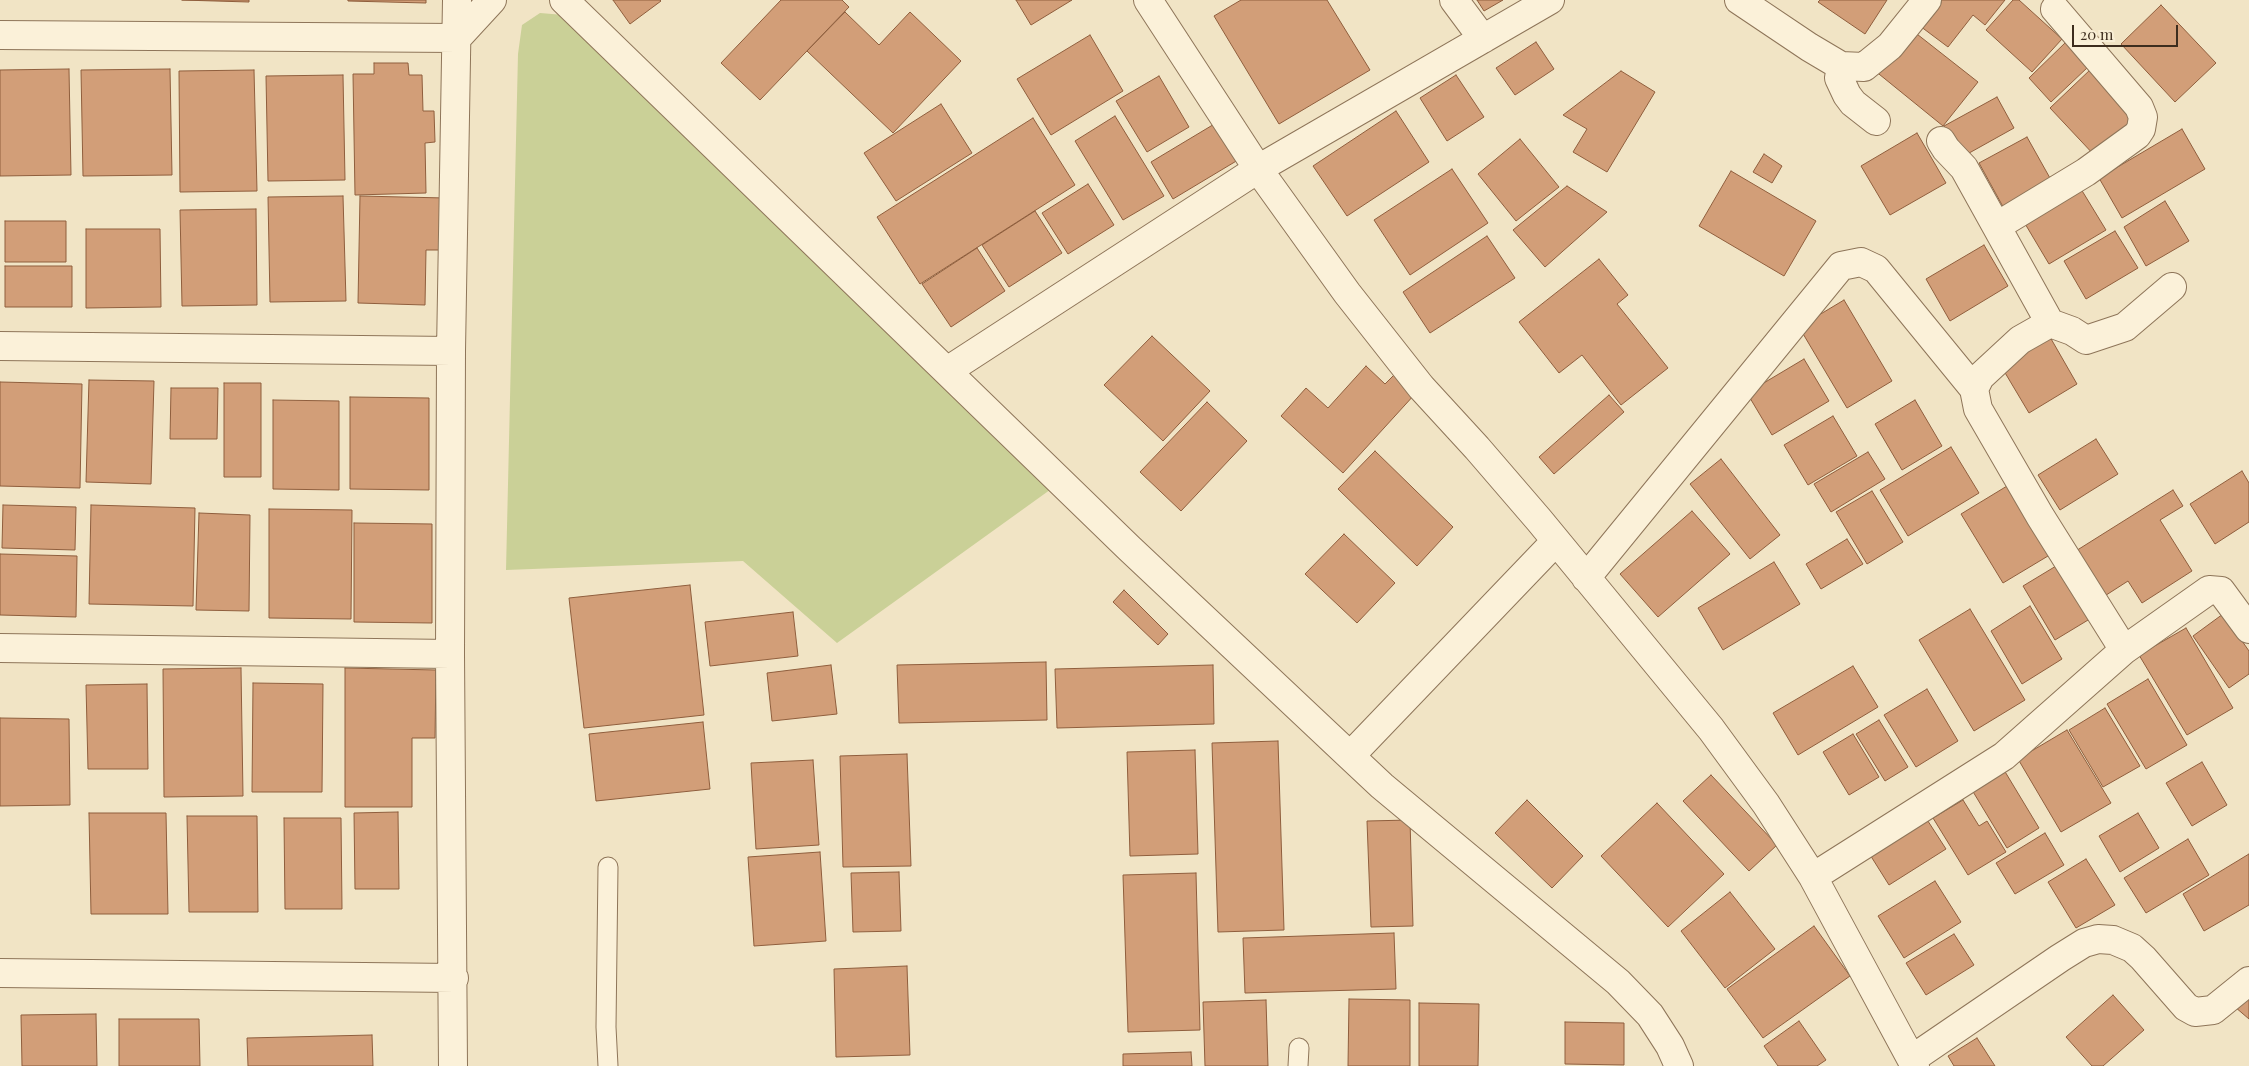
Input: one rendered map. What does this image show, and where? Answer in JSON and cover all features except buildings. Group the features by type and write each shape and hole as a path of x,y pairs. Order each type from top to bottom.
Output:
{"street":[{"path":"453,1066 454,978 450,654 451,351 457,0"},
{"path":"0,34 457,38 492,0"},
{"path":"564,0 1129,548 1382,786 1618,982 1650,1015 1670,1046 1679,1066"},
{"path":"1148,0 1258,169 1347,292 1421,387 1477,448 1711,728 1766,804 1813,877 1914,1063 2060,958 2084,943 2098,939 2113,940 2132,948 2186,1007 2196,1012 2213,1010 2249,981"},
{"path":"1454,0 1483,39"},
{"path":"947,371 1258,169 1550,0"},
{"path":"1739,0 1841,66 1864,67 1890,46 1927,0"},
{"path":"1996,226 2086,172 2141,129 2143,117 2139,107 2055,9"},
{"path":"1841,66 1839,78 1847,95 1853,103 1876,121"},
{"path":"1941,140 1946,150 1964,168 2050,323 2072,331 2086,340 2125,327 2172,288"},
{"path":"1586,578 1840,266 1861,262 1876,269 1974,389 1978,409 1986,424 2040,516 2124,650"},
{"path":"1974,389 1980,377 1998,359 2020,340 2050,323"},
{"path":"0,346 451,351"},
{"path":"1350,756 1556,541"},
{"path":"1813,877 2004,756 2124,650 2209,590 2220,590 2249,629"},
{"path":"0,648 450,654"},
{"path":"0,974 454,978"}],"lane":[{"path":"608,867 606,1027 608,1066"}],"green space":[{"path":"540,13 564,15 1054,487 837,643 743,561 506,570 518,54 522,25"}]}
